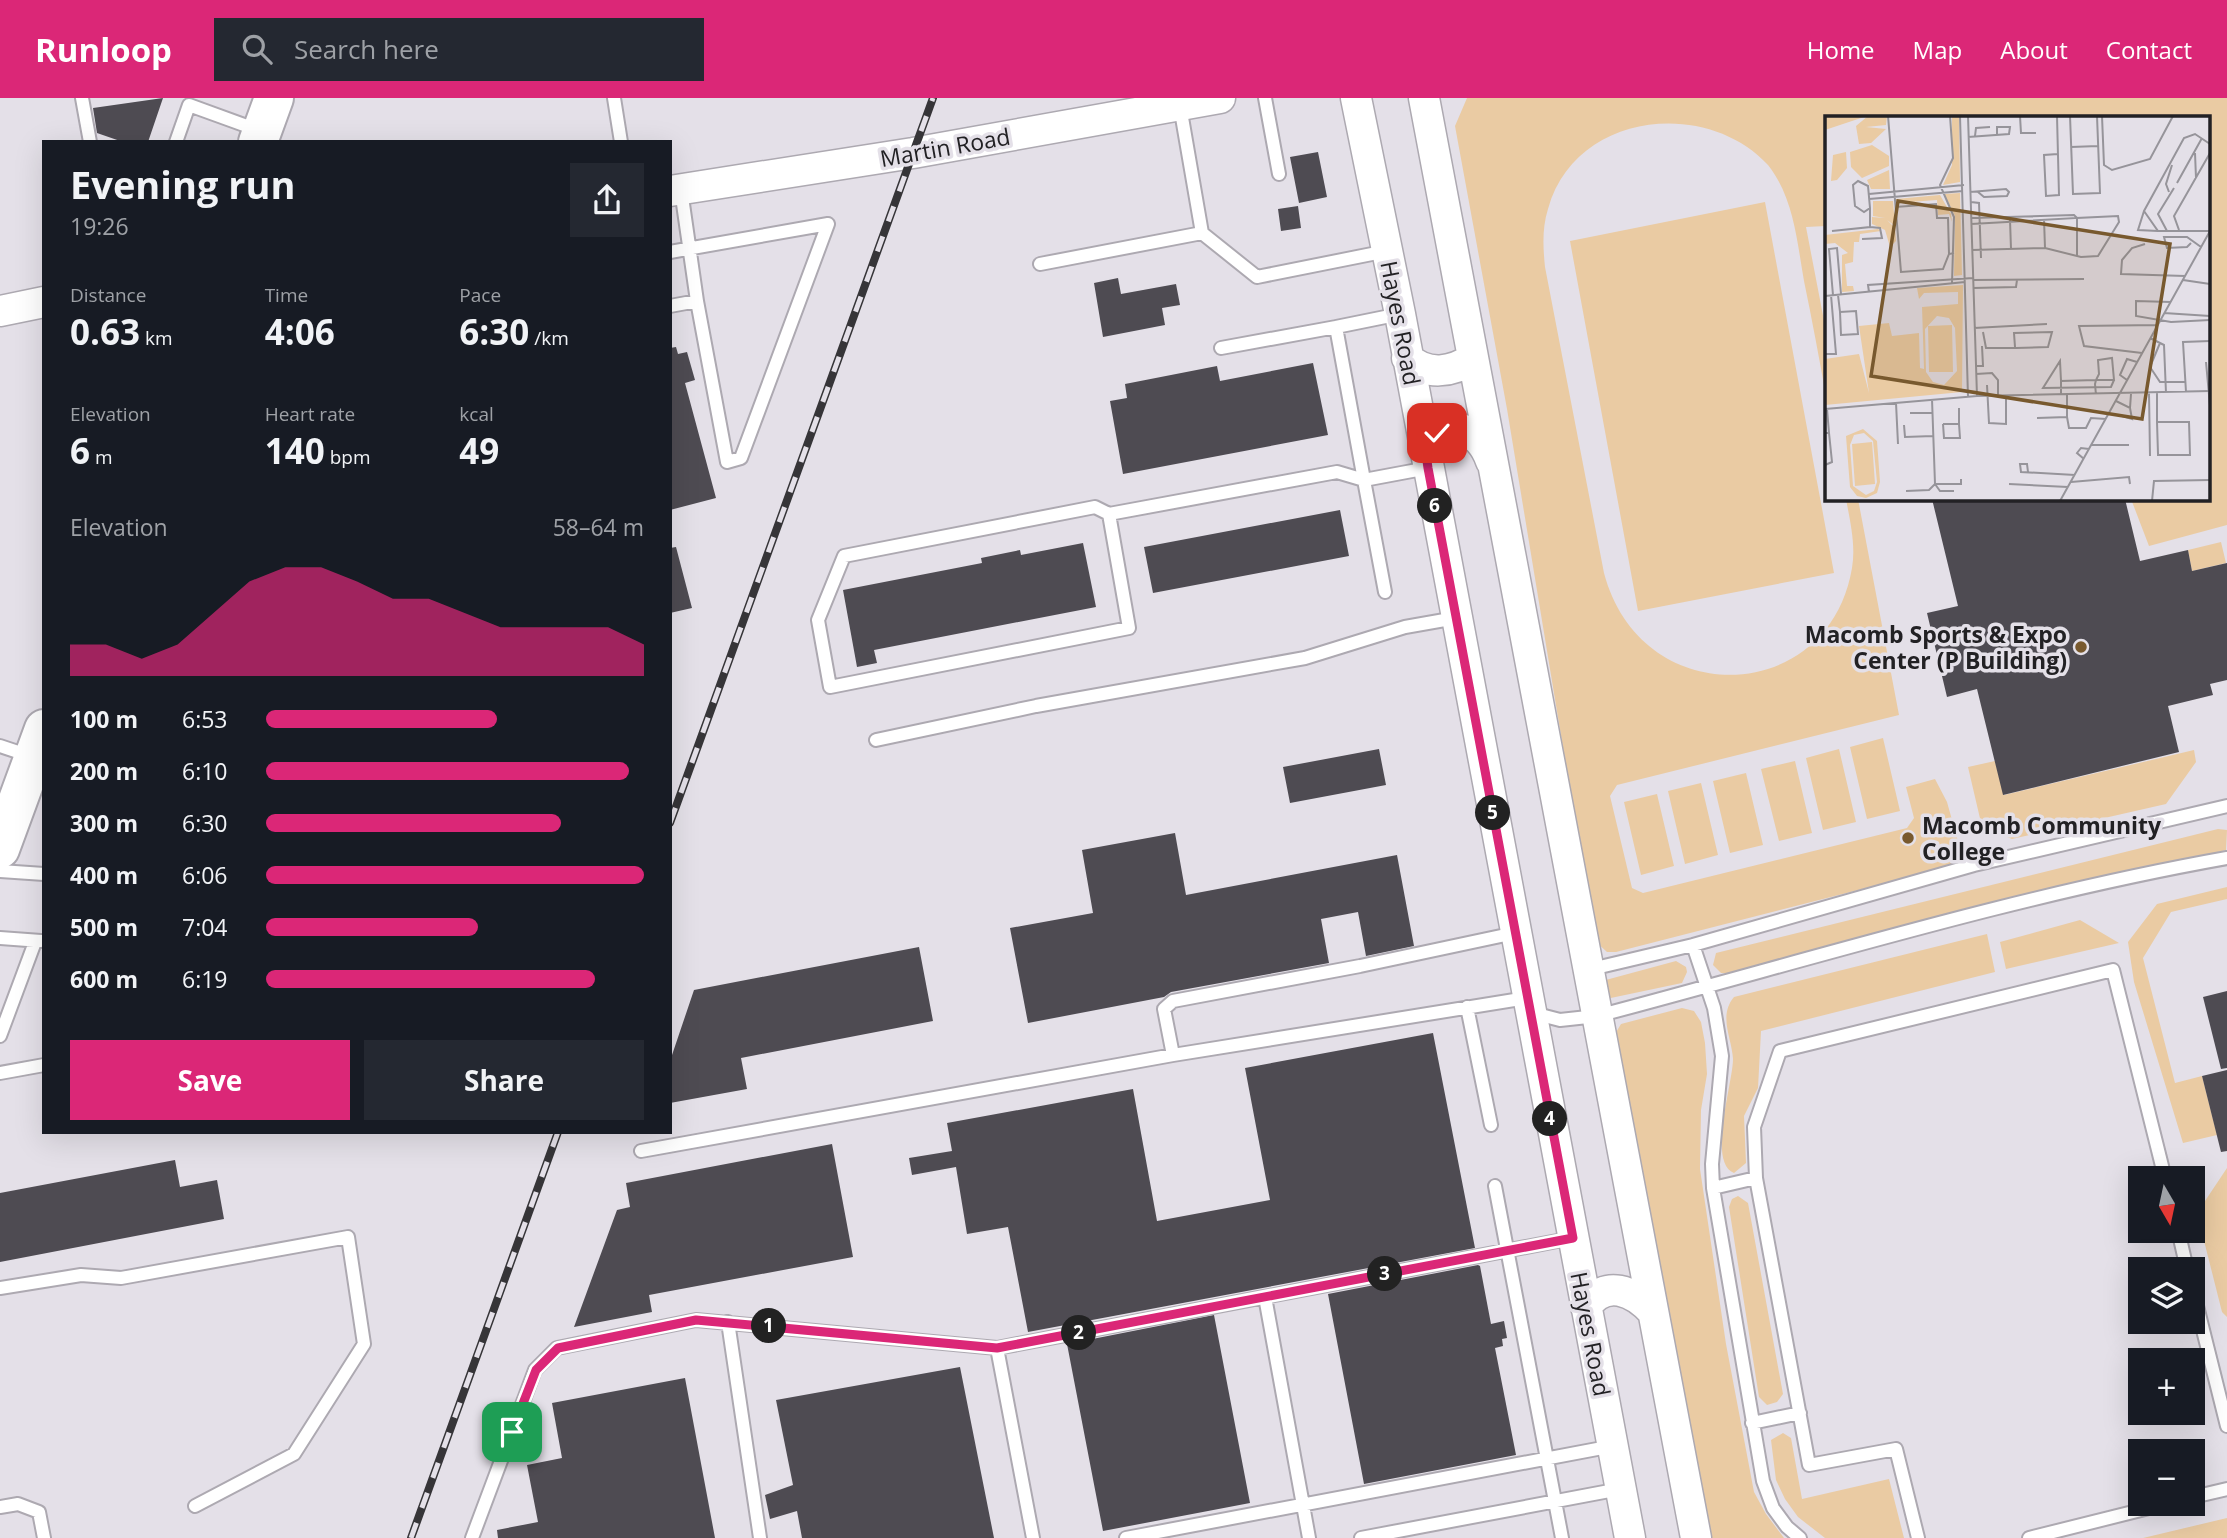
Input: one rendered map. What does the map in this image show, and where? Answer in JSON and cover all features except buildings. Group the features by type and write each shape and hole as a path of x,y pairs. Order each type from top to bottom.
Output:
{"main road":[{"path":"0,849 26,744"}],"street":[{"name":"Martin Road","path":"676,190 913,153 1116,112 1220,98"},
{"name":"Hayes Road","path":"1356,98 1400,314 1630,1538"},
{"path":"1424,98 1696,1538"},
{"path":"0,311 42,302"},
{"path":"1407,358 1420,367 1441,371 1452,370 1473,358"},
{"path":"1426,458 1437,433 1447,429 1460,429 1471,432 1482,442 1494,468"},
{"path":"1586,1307 1597,1295 1616,1290 1629,1292 1642,1299 1653,1312"}],"lane":[{"path":"82,98 90,140"},
{"path":"614,98 621,140"},
{"path":"1265,98 1279,174"},
{"path":"176,140 186,101 265,124"},
{"path":"1180,105 1202,233 1257,277 1387,251"},
{"path":"672,252 690,248 828,224 741,458 727,462 697,302 690,248 676,190"},
{"path":"1040,264 1202,233"},
{"path":"672,306 697,302"},
{"path":"1222,348 1400,314"},
{"path":"1336,327 1385,592"},
{"path":"1109,514 1129,628 830,687 818,620 844,556 1095,507 1109,514 1337,471 1364,480 1426,458"},
{"path":"876,740 1035,706 1305,658 1405,627 1456,618"},
{"path":"1587,970 1693,945 1974,865 2227,806"},
{"path":"641,1151 1173,1055 1467,1007 1528,1004 1551,1020 1597,1016 1986,910 2159,870 2227,858"},
{"path":"0,871 42,874"},
{"path":"1173,1055 1164,1009 1173,1001 1360,966 1515,933"},
{"path":"0,938 40,941 0,1036"},
{"path":"1693,945 1714,1009 1722,1056 1712,1164 1713,1188 1752,1423 1763,1480 1773,1508 1787,1527 1800,1538"},
{"path":"1918,1538 1895,1449 1809,1465 1756,1178 1754,1128 1780,1051 2113,970 2162,1166"},
{"path":"1467,1007 1491,1125"},
{"path":"0,1073 42,1065"},
{"path":"1713,1188 1756,1178"},
{"path":"1495,1186 1562,1538"},
{"path":"0,1288 81,1275 121,1278 348,1237 364,1344 294,1454 195,1506"},
{"path":"472,1538 536,1370 558,1348 696,1320 997,1348 1573,1238"},
{"path":"1265,1297 1309,1538"},
{"path":"728,1322 760,1538"},
{"path":"2204,1334 2227,1426"},
{"path":"997,1348 1033,1538"},
{"path":"1752,1423 1800,1413"},
{"path":"1126,1538 1613,1446"},
{"path":"1361,1538 1621,1489"},
{"path":"2205,1494 2227,1489"},
{"path":"0,1507 18,1504 39,1512 44,1538"},
{"path":"2029,1538 2128,1513"}],"shaded area":[{"path":"1467,98 2227,98 2227,525 2149,546 2131,500 2210,500 2210,116 1825,116 1825,226 1806,227 1825,326 1825,391 1789,206 1768,165 1742,144 1711,130 1678,124 1645,126 1613,135 1585,152 1563,177 1548,209 1544,238 1545,267 1604,573 1624,619 1655,651 1693,669 1733,675 1773,667 1809,647 1836,614 1853,559 1846,500 1858,500 1899,715 1617,785 1610,796 1632,888 1643,893 1907,828 1914,818 1906,787 1935,779 1947,802 1964,863 1616,952 1607,952 1595,941 1507,409 1455,126"},
{"path":"1765,202 1834,573 1638,611 1570,241"},
{"path":"2221,542 2226,563 2192,571 2188,550"},
{"path":"1883,738 1900,811 1867,819 1850,747"},
{"path":"1839,749 1856,822 1823,830 1806,758"},
{"path":"2194,750 2196,762 2166,804 2012,839 1982,827 1968,767 1995,761 2004,795"},
{"path":"1795,761 1812,833 1779,841 1761,769"},
{"path":"1746,773 1763,845 1730,853 1713,781"},
{"path":"1701,783 1718,855 1685,864 1668,791"},
{"path":"1657,794 1674,866 1641,875 1624,802"},
{"path":"2218,829 2227,830 2226,850 1730,973 1721,973 1713,965 1716,953"},
{"path":"2227,887 2227,899 2171,912 2143,958 2175,1083 2202,1076 2217,1135 2183,1143 2134,982 2128,942 2157,904"},
{"path":"2080,920 2119,943 2006,969 2000,942"},
{"path":"1987,934 1995,972 1761,1031 1758,1088 1744,1116 1746,1163 1734,1173 1726,1166 1722,1154 1723,1121 1733,1059 1726,1019 1729,1004 1734,997"},
{"path":"1676,961 1686,967 1687,972 1682,983 1606,999 1602,981"},
{"path":"1682,1008 1694,1011 1701,1022 1705,1043 1707,1074 1701,1110 1700,1169 1726,1344 1754,1492 1784,1538 1707,1538 1612,1039 1621,1024"},
{"path":"2227,1168 2227,1317 2222,1312 2205,1243 2205,1201"},
{"path":"1738,1196 1748,1203 1783,1394 1777,1402 1767,1405 1759,1397 1729,1207 1732,1199"},
{"path":"1783,1433 1791,1438 1802,1499 1889,1479 1904,1538 1825,1538 1798,1517 1776,1480 1771,1440"},
{"path":"2227,1518 2227,1538 2143,1538"}],"railway":[{"path":"672,817 933,98"},
{"path":"411,1538 557,1134"}],"place":[{"name":"Macomb Sports & Expo Center (P Building)","path":"2081,647"},
{"name":"Macomb Community College","path":"1908,838"}],"route":[{"path":"512,1432 536,1370 558,1348 696,1320 997,1348 1573,1238 1428,468 1425,447 1437,433"}]}
